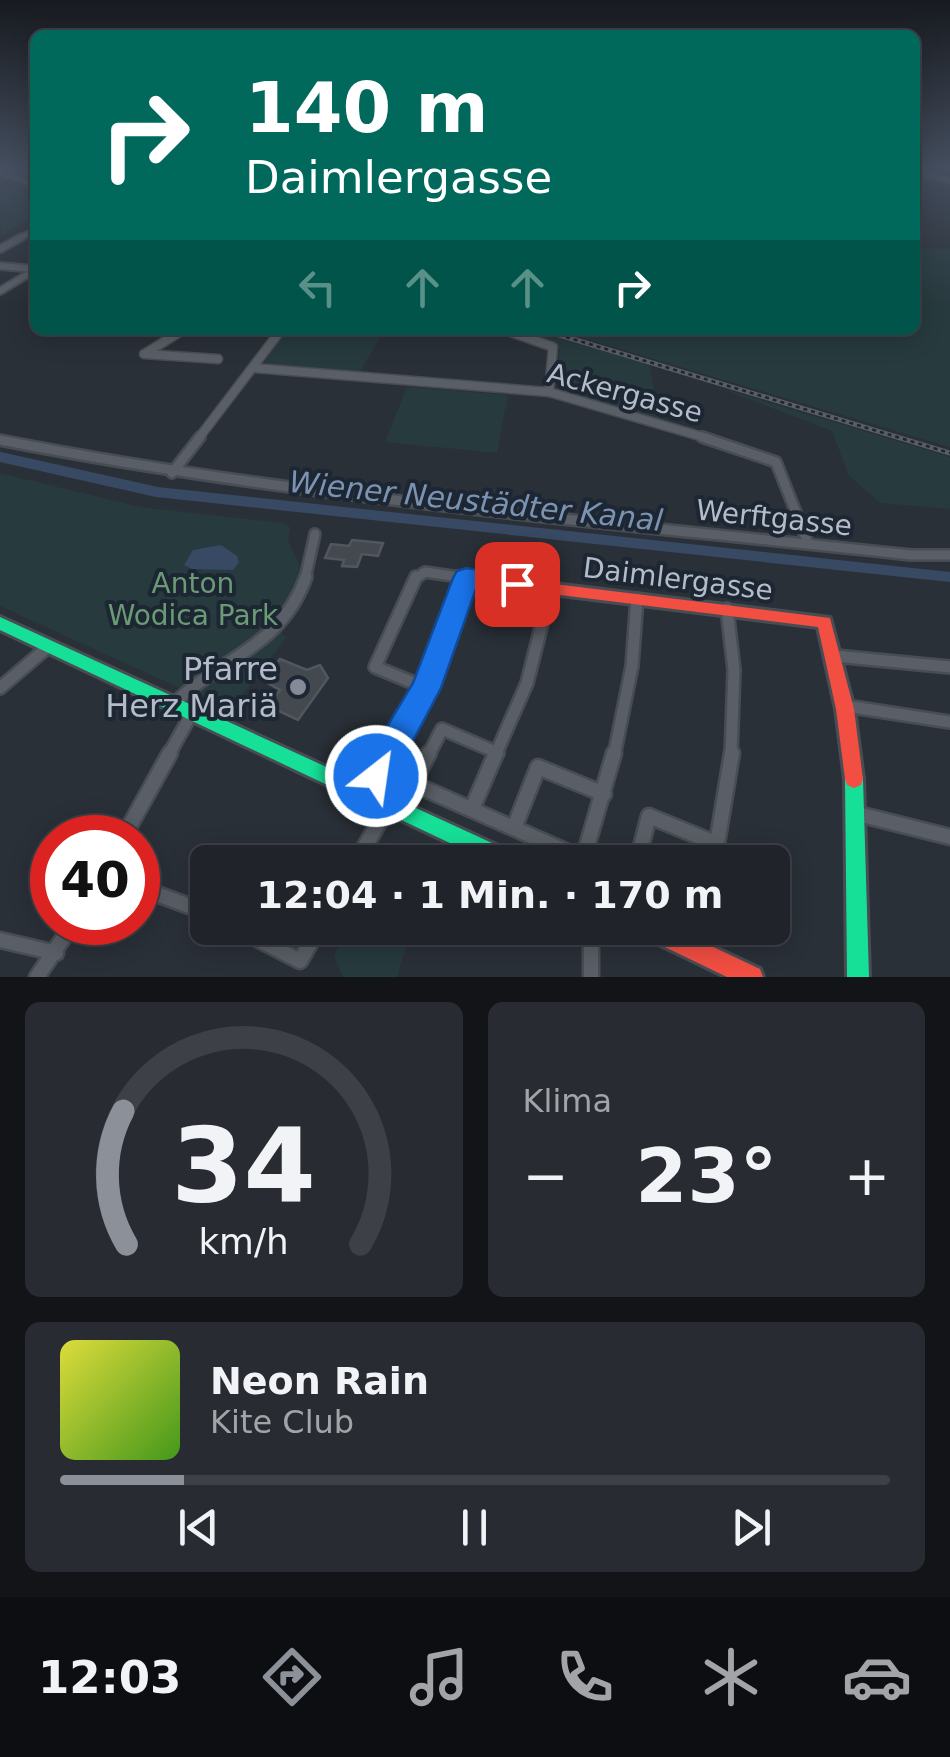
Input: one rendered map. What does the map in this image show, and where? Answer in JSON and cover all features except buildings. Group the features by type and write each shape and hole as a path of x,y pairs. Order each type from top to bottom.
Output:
{"street":[{"path":"0,249 30,233"},
{"path":"0,266 30,269"},
{"path":"0,290 30,272"},
{"path":"176,335 144,354 218,359"},
{"path":"172,472 277,335"},
{"path":"519,335 552,347 549,392"},
{"name":"Ackergasse","path":"254,368 549,392 761,454 776,462 808,543"},
{"name":"Werftgasse","path":"0,440 172,472 530,516 911,555 950,555"},
{"path":"174,704 185,692 252,649 296,604 309,578 315,534"},
{"name":"Daimlergasse","path":"426,688 375,667 417,575 425,572 825,622 835,656"},
{"path":"366,794 426,688 466,578"},
{"path":"472,810 528,683 550,588"},
{"path":"591,845 627,711 636,651 636,598"},
{"path":"642,845 649,816 717,844 734,746 734,670 727,609"},
{"path":"0,622 475,845"},
{"path":"0,688 49,646"},
{"path":"858,977 858,814 846,706 835,656 950,666"},
{"path":"846,706 950,722"},
{"path":"135,815 192,713"},
{"path":"413,784 442,729 498,752"},
{"path":"514,828 538,767 604,794"},
{"path":"380,769 552,845"},
{"path":"366,845 389,805"},
{"path":"858,814 950,837"},
{"path":"160,896 190,906"},
{"path":"0,940 56,954"},
{"path":"37,977 61,945"},
{"path":"268,945 300,962 310,945"},
{"path":"591,977 592,945"},
{"path":"685,945 752,977"}],"green space":[{"path":"0,214 30,214 30,220 0,235 5,228 0,228"},
{"path":"920,248 950,249 950,447 573,335 920,335"},
{"path":"282,335 381,335 358,375 261,369"},
{"path":"520,335 552,335 649,365 660,423 559,396 559,347"},
{"path":"714,386 950,457 950,509 880,503 849,476 832,431"},
{"path":"407,387 508,395 497,453 385,442"},
{"name":"Anton Wodica Park","path":"0,473 140,507 283,523 290,527 288,540 305,579 275,624 286,638 230,711 0,606"},
{"path":"340,945 407,945 397,977 343,977 334,956"}],"water":[{"path":"221,545 237,556 239,562 233,570 192,569 184,565 193,550"}],"waterway":[{"name":"Wiener Neustädter Kanal","path":"0,457 157,492 950,577"}],"railway":[{"path":"560,335 950,453"}],"traffic: fast":[{"path":"0,623 475,845"},
{"path":"854,779 858,977"}],"traffic: jam":[{"path":"366,794 426,688 466,578 825,622 845,709 854,779"},
{"path":"685,945 752,977"}],"place":[{"name":"Pfarre Herz Mariä","path":"298,687"}],"route":[{"path":"376,776 426,688 466,578 517,584"}]}
